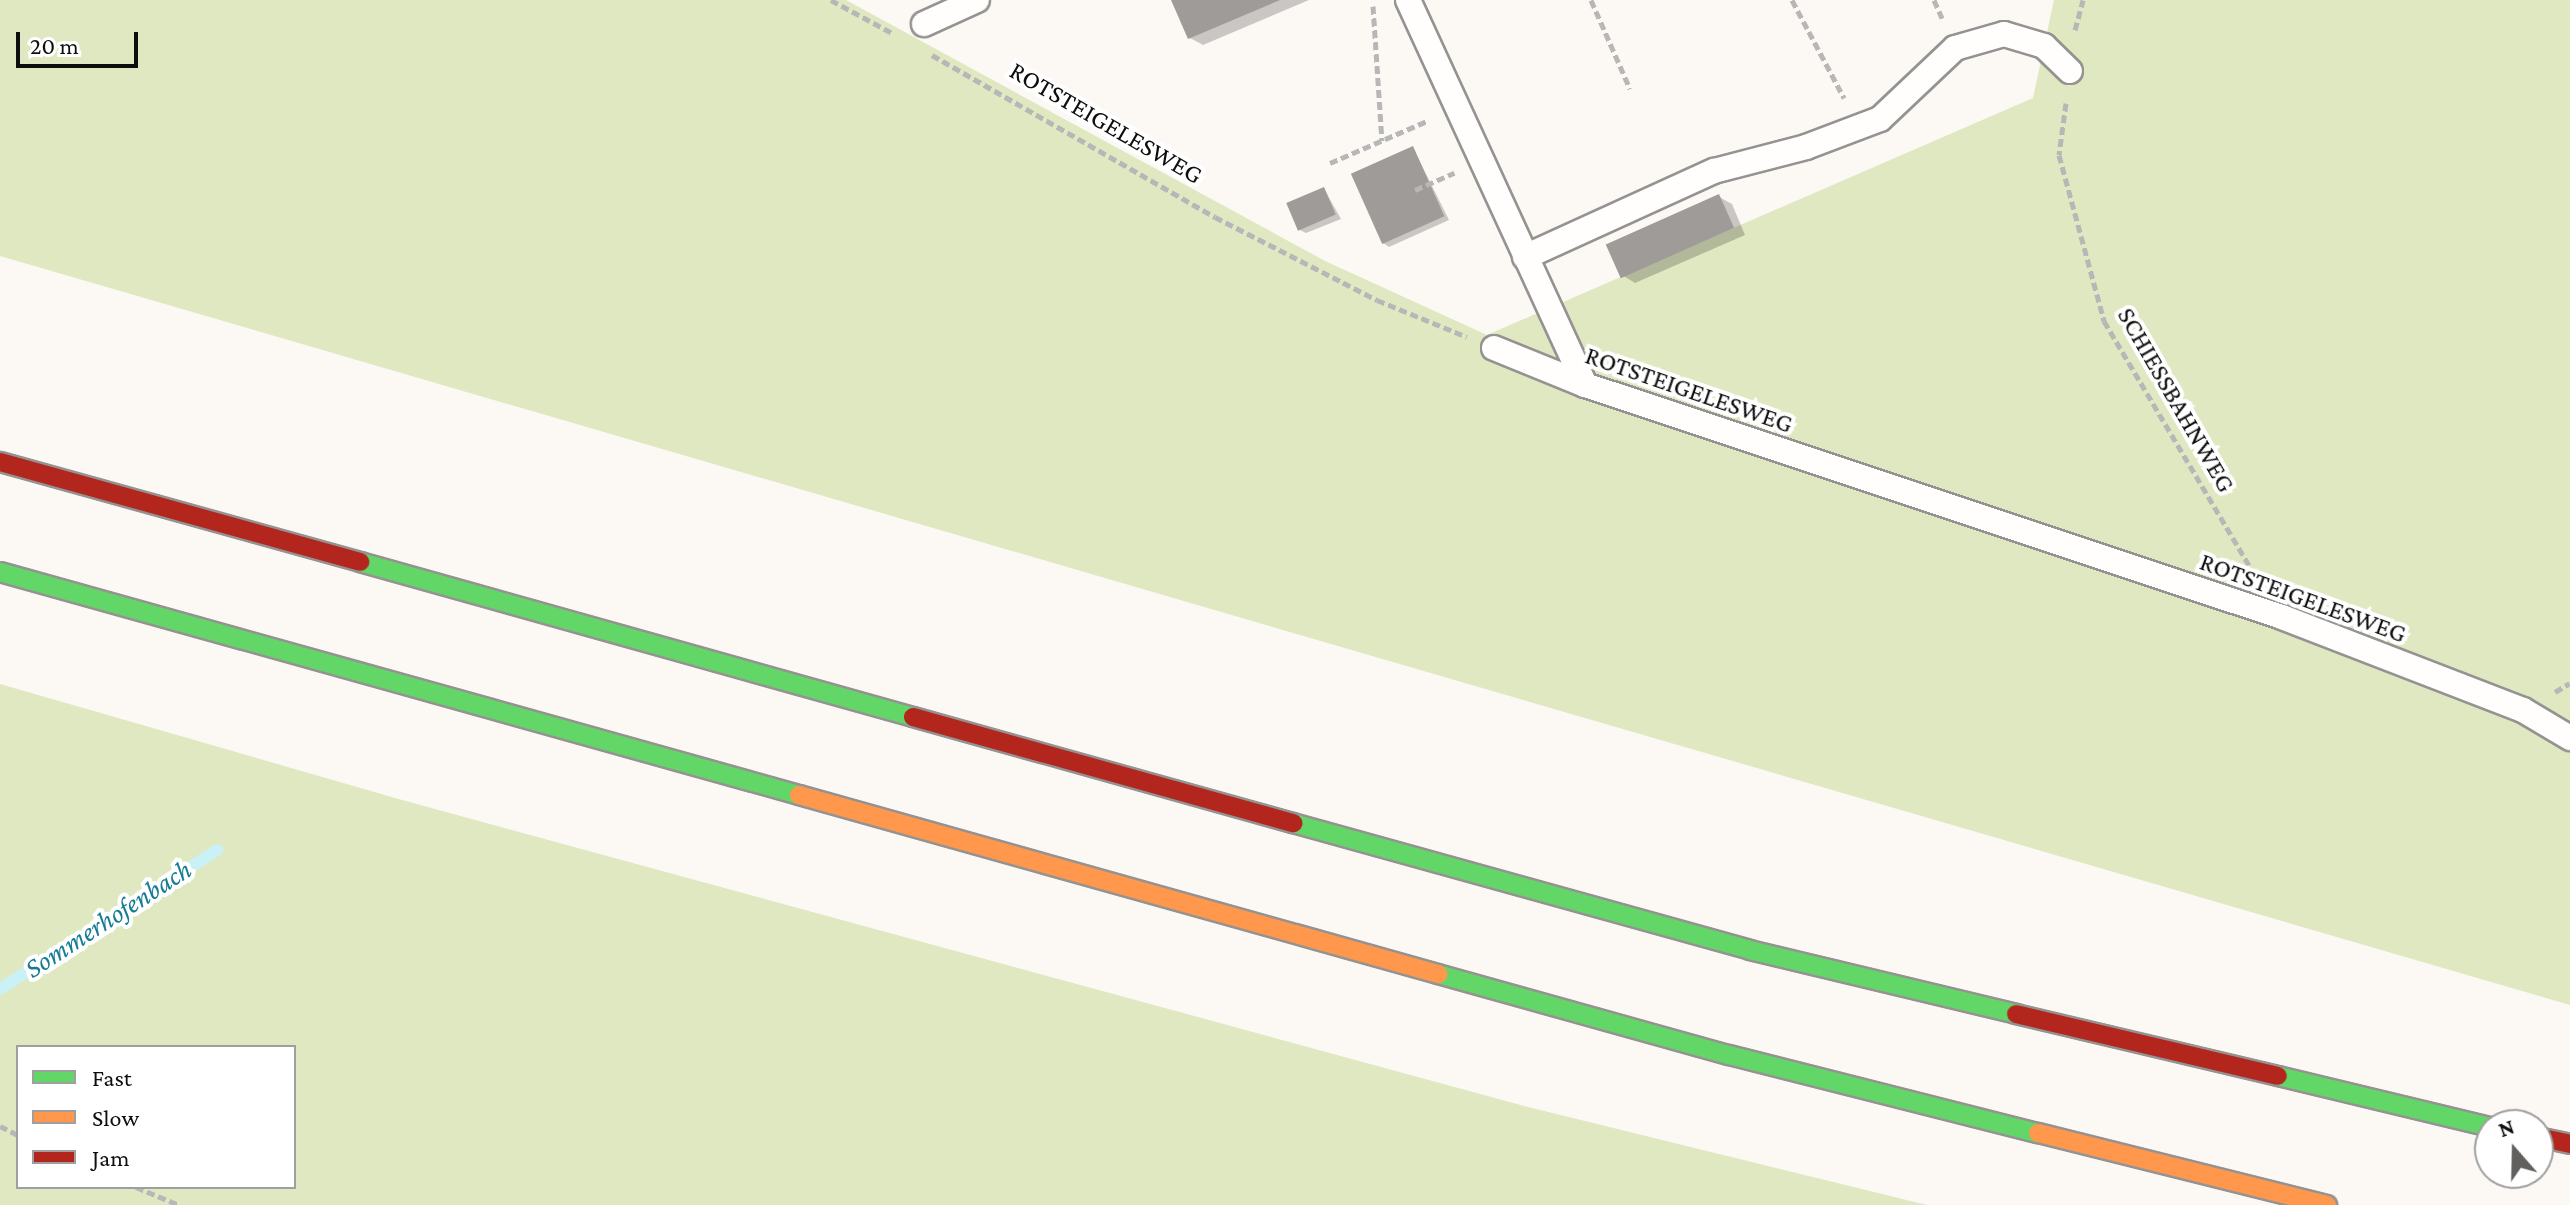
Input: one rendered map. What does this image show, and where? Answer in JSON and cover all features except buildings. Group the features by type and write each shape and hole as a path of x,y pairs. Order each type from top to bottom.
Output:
{"highway":[{"path":"0,462 1735,946 2474,1123"},
{"path":"0,572 1699,1047 2327,1205"}],"lane":[{"path":"924,24 977,0"},
{"path":"1408,0 1585,385"},
{"path":"1525,257 1714,171 1880,119 1955,48 2004,34 2044,46 2070,71"},
{"name":"ROTSTEIGELESWEG","path":"1494,348 1585,385 2282,617 2523,710 2570,738"}],"path":[{"path":"831,0 894,34"},
{"path":"1373,0 1382,141"},
{"path":"1591,0 1630,89"},
{"path":"1792,0 1860,127"},
{"name":"SCHIESSBAHNWEG","path":"2083,0 2059,155 2104,321 2282,617"},
{"name":"ROTSTEIGELESWEG","path":"921,49 1215,217 1377,300 1494,348"},
{"path":"1330,163 1457,108"},
{"path":"1415,190 1482,160"},
{"path":"141,1189 179,1205"}],"green space":[{"path":"0,0 846,0 1325,261 1487,335 2033,98 2054,0 2570,0 2570,1005 0,256"},
{"path":"0,684 402,800 1528,1107 1927,1205 0,1205"}],"waterway":[{"name":"Sommerhofenbach","path":"0,989 217,850"}],"traffic: fast":[{"path":"360,562 913,717"},
{"path":"0,572 799,795"},
{"path":"1293,823 1750,950 2016,1014"},
{"path":"1438,974 1729,1055 2038,1133"},
{"path":"2278,1076 2474,1123"}],"traffic: slow":[{"path":"799,795 1438,974"},
{"path":"2038,1133 2327,1205"}],"traffic: jam":[{"path":"0,462 360,562"},
{"path":"913,717 1293,823"},
{"path":"2016,1014 2278,1076"},
{"path":"2554,1140 2570,1144"}]}
